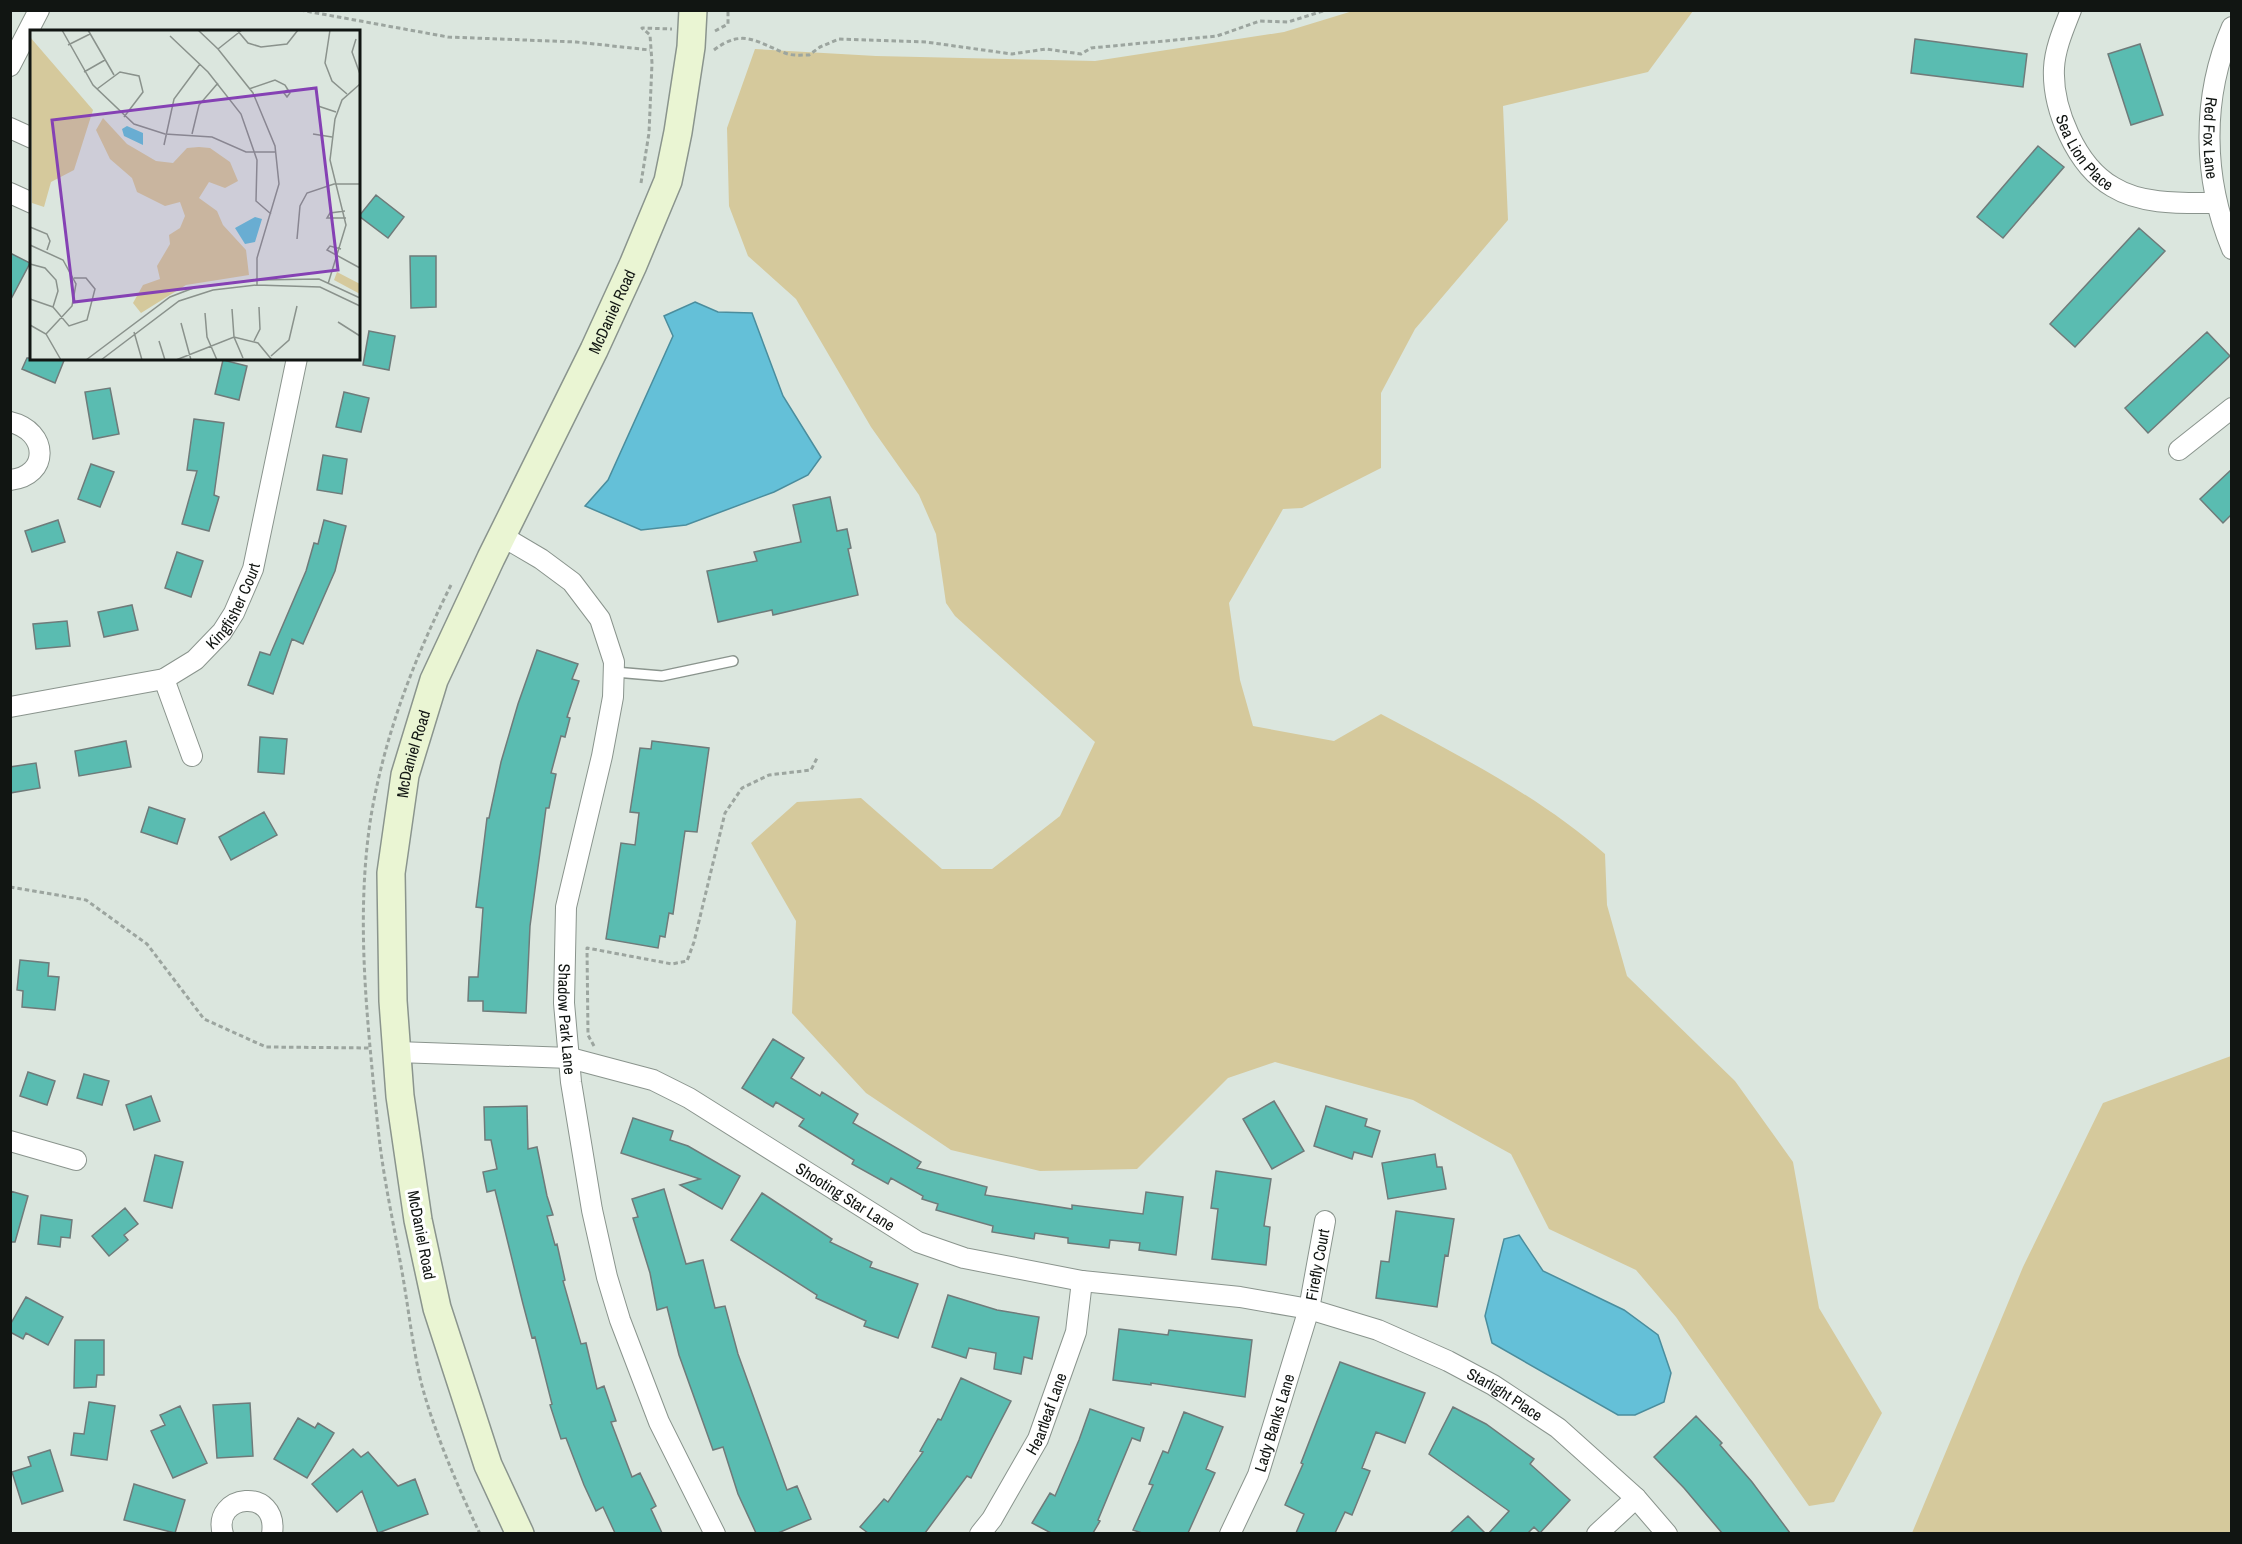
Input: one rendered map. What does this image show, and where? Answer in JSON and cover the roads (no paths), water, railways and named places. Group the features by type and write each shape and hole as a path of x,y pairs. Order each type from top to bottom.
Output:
{"main road":[{"name":"McDaniel Road","path":"520,1533 488,1465 437,1308 418,1220 400,1096 393,1001 391,873 405,774 434,680 447,649 594,350 668,181 691,47 693,10"}],"street":[{"path":"10,66 39,10"},
{"name":"Sea Lion Place","path":"2071,10 2057,50 2054,66 2055,93 2062,121 2085,160 2113,188 2133,195 2180,203 2216,203"},
{"name":"Red Fox Lane","path":"2232,27 2220,63 2210,109 2209,151 2216,203 2232,249"},
{"path":"10,128 30,137"},
{"path":"10,193 30,202"},
{"name":"Kingfisher Court","path":"10,707 164,679 180,671 215,641 242,598 253,568 297,360"},
{"path":"2179,450 2232,408"},
{"path":"10,422 27,428 36,436 40,447 39,459 34,470 26,477 10,480"},
{"name":"Shadow Park Lane","path":"502,536 561,573 582,593 600,619 611,647 615,672 613,697 602,756 566,907 564,1003 571,1082 588,1186 607,1276 620,1320 659,1422 715,1533"},
{"path":"164,679 192,756"},
{"name":"Shooting Star Lane","path":"397,1052 570,1058 653,1080 689,1098 918,1242 964,1258 1082,1281 1240,1297 1309,1309"},
{"path":"10,1141 76,1160"},
{"name":"Firefly Court","path":"1309,1309 1325,1221"},
{"name":"Heartleaf Lane","path":"980,1533 992,1519 1038,1439 1076,1332 1082,1281"},
{"name":"Starlight Place","path":"1309,1309 1378,1330 1448,1360 1493,1385 1558,1428 1636,1498 1667,1533"},
{"name":"Lady Banks Lane","path":"1230,1533 1258,1474 1309,1309"},
{"path":"1597,1533 1636,1498"},
{"path":"223,1533 222,1519 228,1509 237,1502 248,1500 259,1503 268,1510 273,1521 272,1533"}],"lane":[{"path":"615,672 662,676 732,661"}],"water":[{"path":"695,302 718,312 752,313 783,396 821,457 808,475 774,492 686,525 641,530 585,506 608,480 673,336 664,316"},
{"path":"1519,1235 1543,1271 1624,1310 1658,1335 1671,1373 1664,1402 1635,1415 1618,1415 1492,1343 1485,1316 1504,1239"}]}
